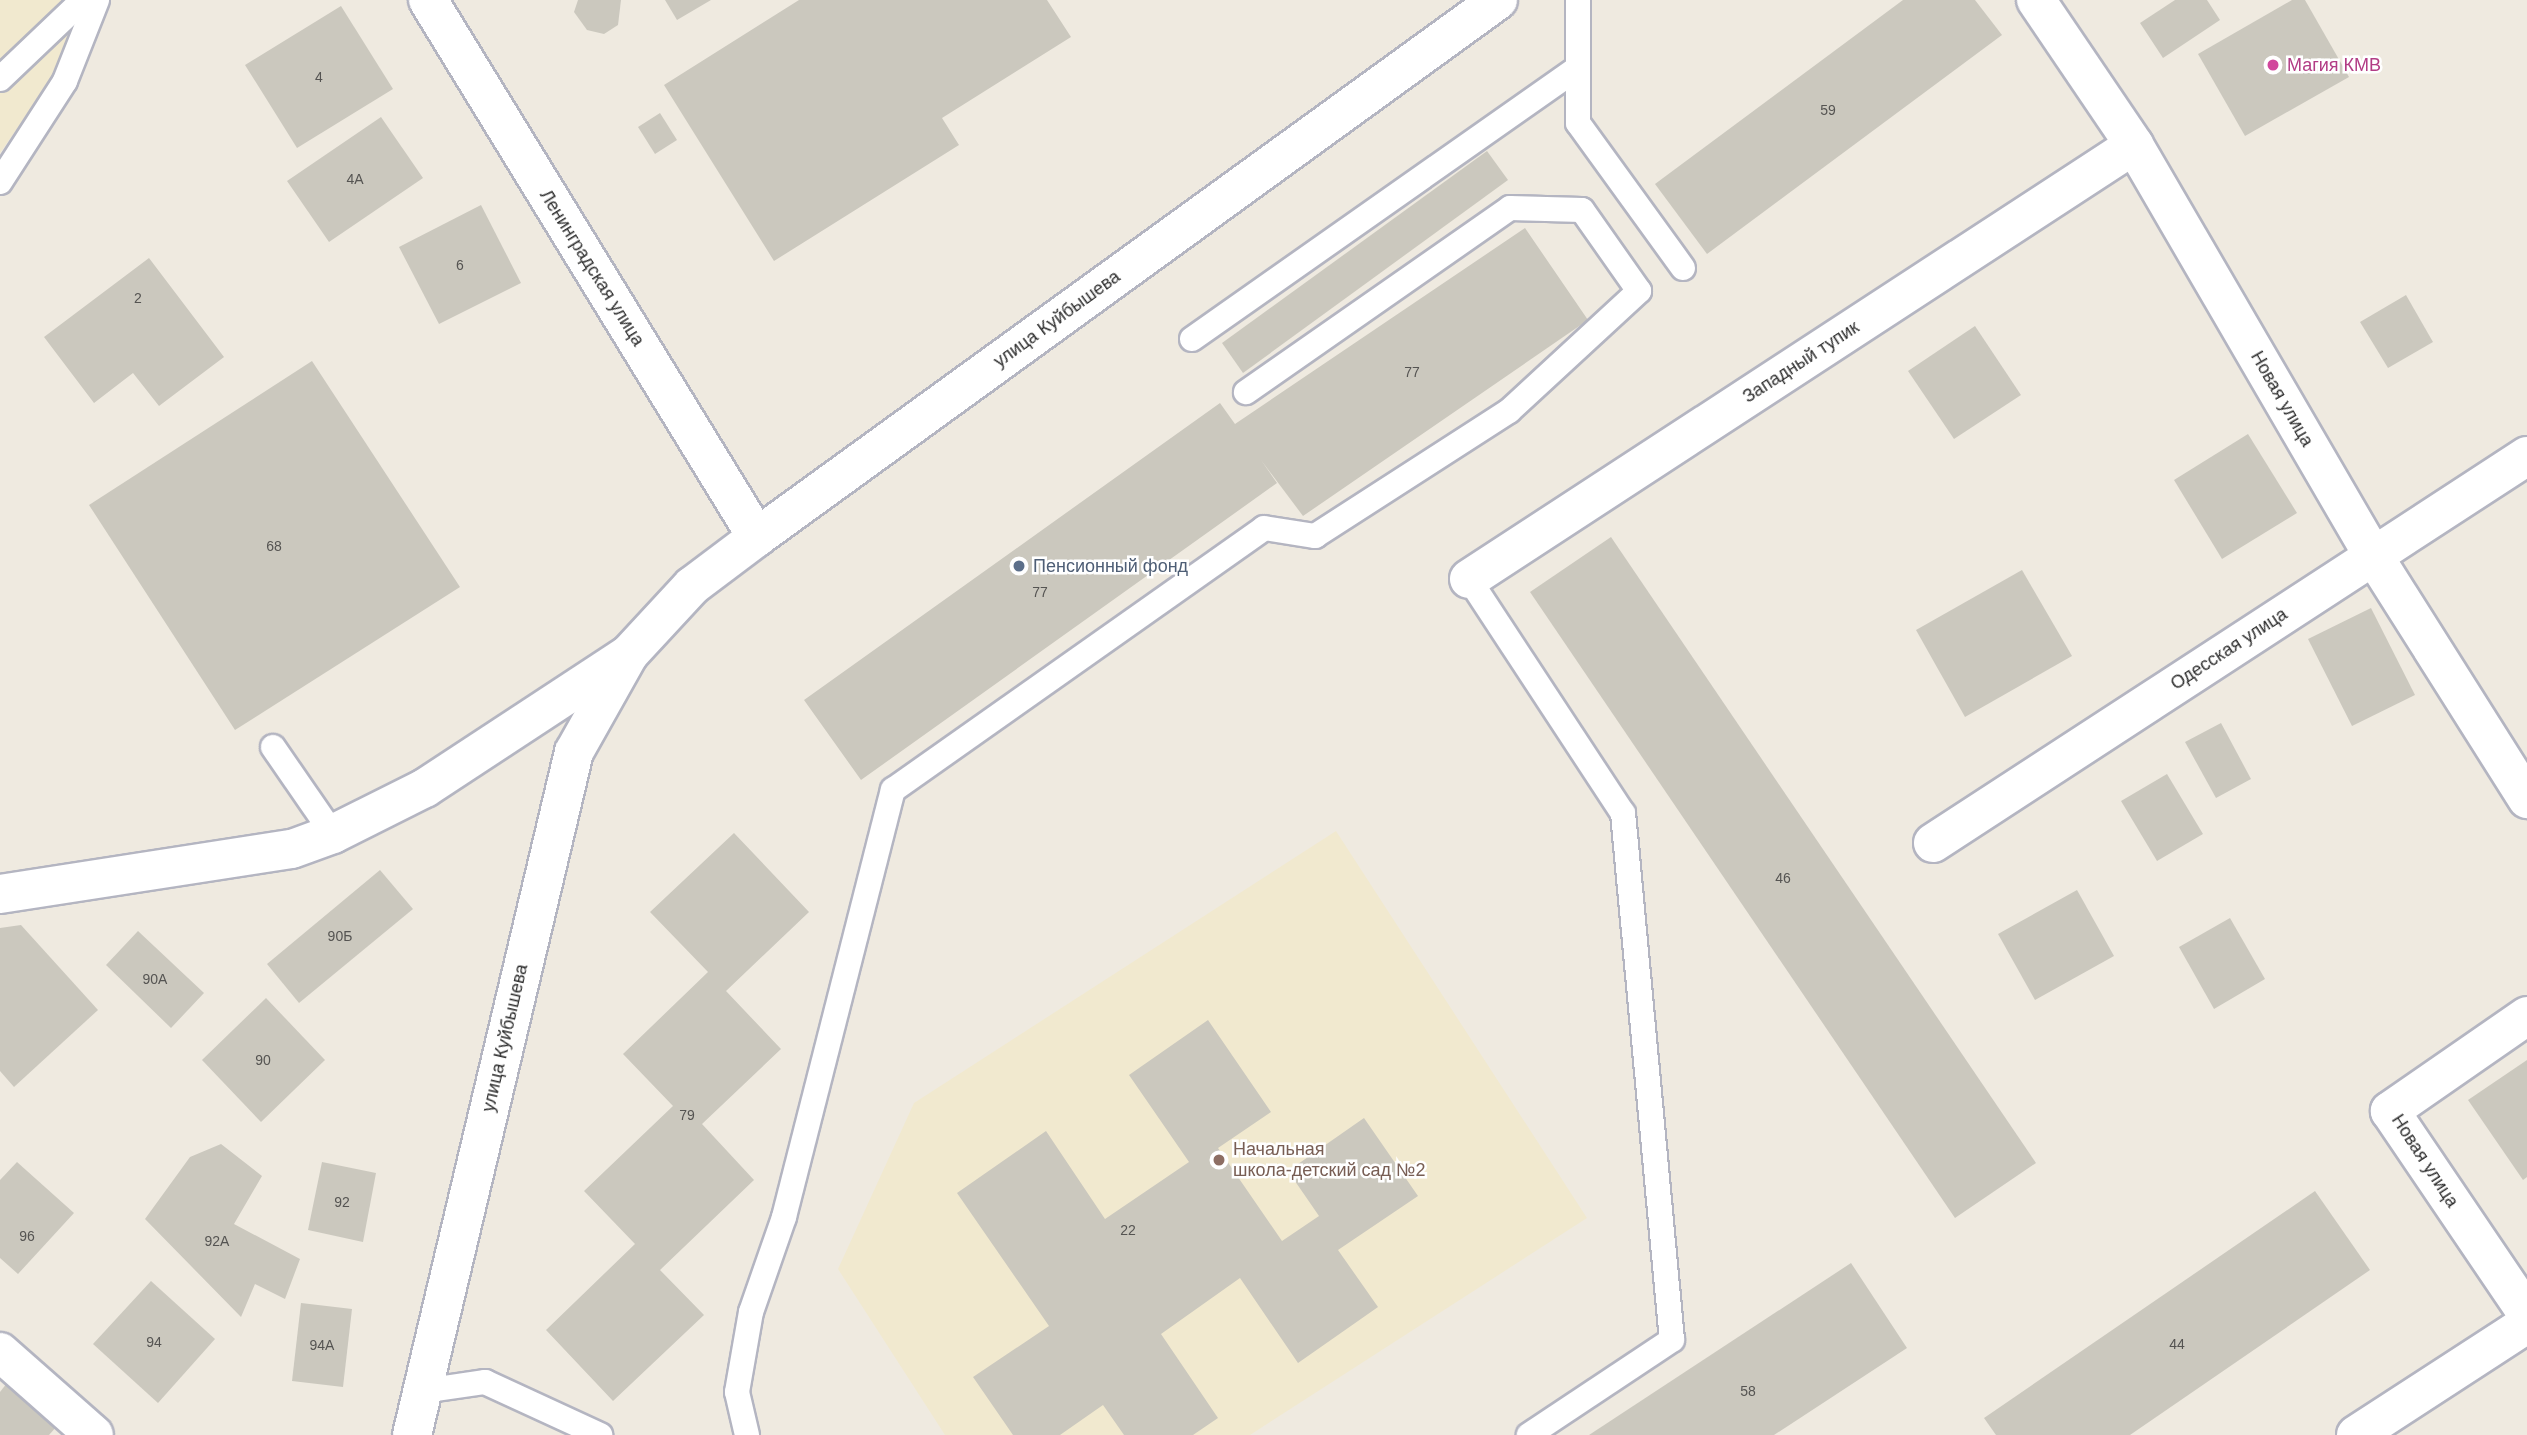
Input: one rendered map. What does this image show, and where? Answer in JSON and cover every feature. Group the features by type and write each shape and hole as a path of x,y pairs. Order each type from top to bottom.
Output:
{"street":[{"name":"Ленинградская улица","path":"428,0 757,537"},
{"name":"улица Куйбышева","path":"0,894 292,849 333,834 425,788 629,653 692,586 757,537 1498,0"},
{"name":"Новая улица","path":"2036,0 2134,145 2372,555 2527,799"},
{"name":"Западный тупик","path":"1469,579 2134,145"},
{"name":"Одесская улица","path":"1933,844 2527,456"},
{"name":"улица Куйбышева","path":"412,1435 574,752 629,653"},
{"name":"Новая улица","path":"2527,1016 2390,1111 2527,1313"},
{"path":"2356,1435 2527,1324"},
{"path":"0,1352 94,1435"}],"lane":[{"path":"0,79 83,0"},
{"path":"0,182 65,81 97,0"},
{"path":"1578,0 1577,123 1683,268"},
{"path":"1192,339 1576,69"},
{"path":"747,1435 737,1392 751,1312 783,1217 893,790 1264,528 1315,536 1509,411 1639,291 1582,209 1510,208 1246,392"},
{"path":"1469,579 1623,813 1672,1340 1529,1435"},
{"path":"273,747 333,834"},
{"path":"423,1391 485,1382 600,1435"}],"shaded area":[{"path":"0,0 106,0 0,153"},
{"name":"Начальная школа-детский сад №2","path":"1336,831 1587,1218 1250,1435 945,1435 838,1269 914,1103"}],"building":[{"path":"578,0 621,0 618,25 604,34 587,30 574,12"},
{"path":"665,0 711,0 677,20"},
{"path":"799,0 1047,0 1071,37 942,118 959,145 774,261 664,85"},
{"path":"1903,0 1975,0 2002,35 1707,254 1655,184"},
{"path":"2175,0 2207,0 2220,20 2163,58 2140,23"},
{"name":"Магия КМВ","path":"2292,0 2305,0 2349,77 2245,136 2198,54"},
{"path":"341,6 393,89 297,148 245,65"},
{"path":"660,113 677,140 655,154 638,127"},
{"path":"381,117 423,178 329,242 287,181"},
{"path":"1487,151 1508,180 1243,373 1222,343"},
{"path":"481,205 521,283 439,324 399,247"},
{"path":"1525,228 1588,320 1303,516 1261,460 1277,483 861,780 804,700 1220,403 1235,424"},
{"path":"149,258 224,357 159,406 133,373 94,403 44,337"},
{"path":"2406,295 2433,342 2388,368 2360,322"},
{"path":"1975,326 2021,395 1954,439 1908,371"},
{"path":"312,361 460,587 235,730 89,505"},
{"path":"2248,434 2297,513 2222,559 2174,480"},
{"path":"1611,537 2036,1163 1955,1218 1530,592"},
{"path":"2022,570 2072,656 1965,717 1916,630"},
{"path":"2371,608 2415,695 2352,726 2308,639"},
{"path":"2221,723 2251,779 2216,798 2185,742"},
{"path":"2167,774 2203,834 2157,861 2121,801"},
{"path":"734,833 809,912 726,991 781,1049 702,1124 754,1180 660,1270 704,1315 613,1401 546,1330 635,1244 584,1191 673,1106 623,1054 708,972 650,912"},
{"path":"380,870 413,909 299,1003 267,964"},
{"path":"2077,890 2114,956 2035,1000 1998,934"},
{"path":"2230,918 2265,979 2214,1009 2179,947"},
{"path":"21,925 98,1010 14,1087 0,1071 0,928"},
{"path":"138,931 204,993 171,1028 106,965"},
{"path":"266,998 325,1060 261,1122 202,1060"},
{"path":"1208,1020 1271,1112 1218,1148 1282,1241 1319,1216 1288,1171 1364,1118 1418,1196 1338,1250 1378,1307 1298,1363 1240,1278 1161,1334 1218,1418 1193,1435 1124,1435 1103,1405 1060,1435 1013,1435 973,1377 1049,1326 957,1193 1046,1131 1105,1219 1189,1162 1129,1075"},
{"path":"2527,1060 2527,1177 2523,1180 2468,1100"},
{"path":"221,1144 262,1176 234,1224 300,1259 285,1299 255,1284 241,1317 145,1219 190,1157"},
{"path":"17,1162 74,1213 18,1274 0,1258 0,1180"},
{"path":"322,1162 376,1173 363,1242 308,1230"},
{"path":"2315,1191 2370,1270 2130,1435 1996,1435 1984,1418"},
{"path":"1851,1263 1907,1348 1774,1435 1589,1435"},
{"path":"151,1281 215,1339 158,1403 93,1344"},
{"path":"301,1303 352,1309 343,1387 292,1381"},
{"path":"7,1383 57,1426 49,1435 0,1435 0,1392"}],"place":[{"name":"Магия КМВ","path":"2273,65"},
{"name":"Пенсионный фонд","path":"1019,566"},
{"name":"Начальная школа-детский сад №2","path":"1219,1160"}]}
